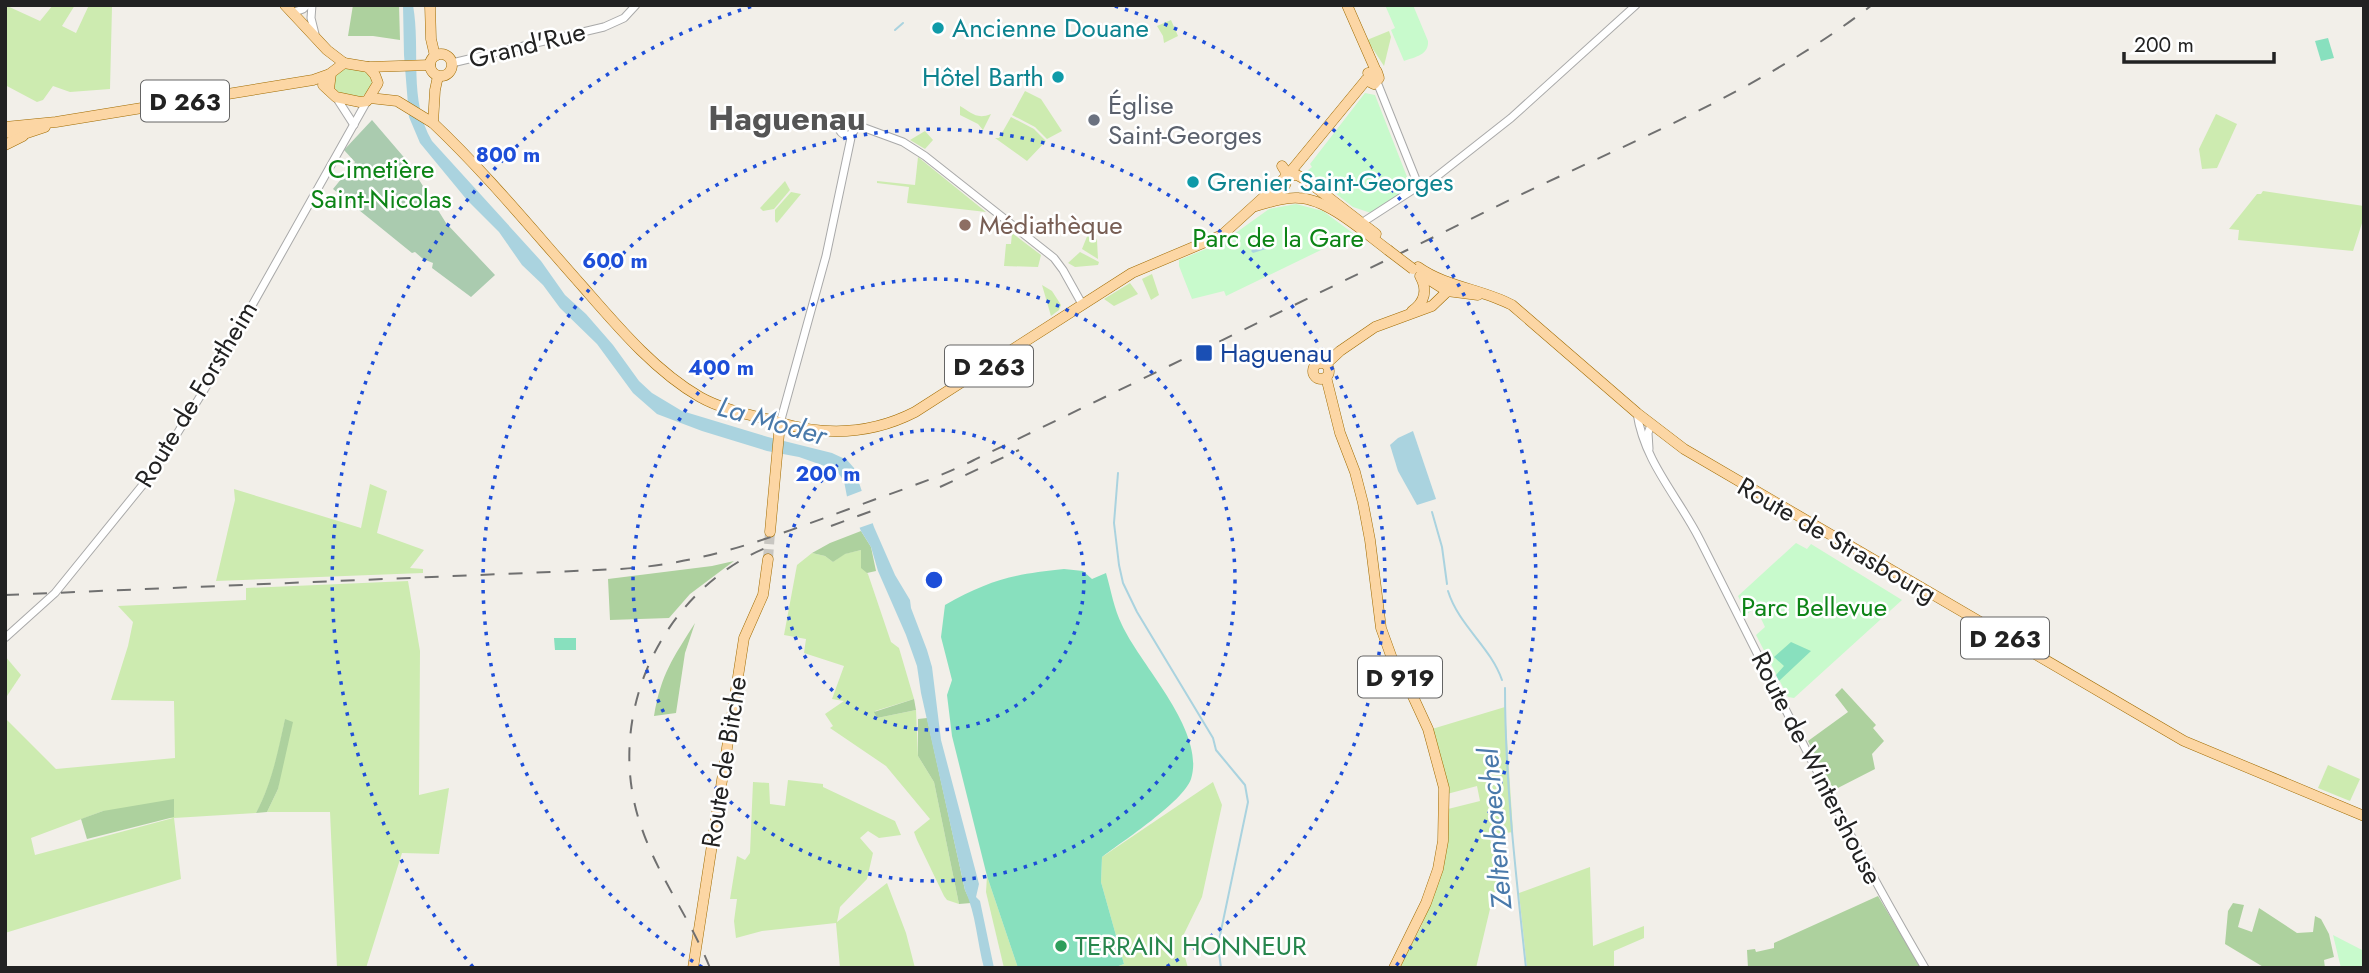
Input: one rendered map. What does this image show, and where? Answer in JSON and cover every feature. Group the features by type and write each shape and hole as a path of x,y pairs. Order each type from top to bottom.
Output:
{"main road":[{"path":"289,9 327,50 344,63 392,66 429,62 445,55 452,63 449,74 438,76 429,62 430,5"},
{"path":"1272,201 1284,188 1300,162 1372,77 1367,55 1348,5"},
{"path":"327,50 330,73 328,89"},
{"path":"330,73 344,63"},
{"path":"368,66 378,82 398,101 430,121 610,317 670,376 693,393 723,408 780,423 770,532"},
{"path":"369,99 378,82 392,66"},
{"name":"D 263","path":"8,135 36,125 313,79 330,73"},
{"path":"430,121 438,76"},
{"path":"313,79 336,97 360,102 369,99 398,101"},
{"name":"D 263","path":"8,135 28,134 57,122"},
{"path":"1282,166 1292,176"},
{"name":"D 263","path":"780,423 834,432 881,427 905,418 1138,270 1222,235 1292,176"},
{"name":"Route de Strasbourg","path":"1292,176 1322,204 1390,249 1426,279 1451,289 1489,295 1513,306 1651,425 1684,449 2175,736 2364,816"},
{"name":"Route de Strasbourg","path":"1292,176 1309,182 1363,223 1390,249"},
{"path":"1256,206 1298,198 1322,204"},
{"path":"1404,316 1416,309 1424,297 1424,286 1415,269"},
{"name":"Route de Strasbourg","path":"1415,269 1451,289"},
{"path":"1404,316 1432,306 1451,289"},
{"name":"D 919","path":"1394,968 1426,903 1438,869 1443,841 1444,788 1428,729 1410,690 1394,664 1380,625 1370,538 1356,474 1340,433 1326,377 1318,377 1314,371 1318,364 1326,364 1375,327 1404,316"},
{"name":"Route de Bitche","path":"693,968 744,638 764,595 768,559"}],"street":[{"name":"Grand'Rue","path":"452,63 604,27 624,18 636,5"},
{"path":"1418,182 1431,181 1494,132 1636,5"},
{"path":"289,9 310,8"},
{"path":"301,22 310,8"},
{"path":"310,8 316,38"},
{"path":"1372,77 1418,182"},
{"path":"336,97 354,125"},
{"name":"Route de Forstheim","path":"5,638 55,593 154,471 209,383 369,99"},
{"path":"780,423 826,256 853,130 848,120 841,122 839,128 849,146"},
{"path":"843,134 862,129 912,147 1047,253 1066,276 1082,304"},
{"path":"1322,204 1359,224 1412,190 1418,182"},
{"name":"Route de Wintershouse","path":"1637,413 1639,430 1666,486 1699,536 1850,834 1925,968"},
{"path":"1651,425 1648,433 1651,456"}],"green space":[{"path":"5,5 40,21 53,5 75,5 62,26 76,33 89,5 112,7 110,89 70,92 53,86 43,100 37,102 5,85"},
{"path":"353,5 399,5 400,40 348,36"},
{"path":"1385,5 1413,5 1428,41 1424,52 1404,61 1391,30 1395,28"},
{"path":"1171,20 1178,36 1164,43 1157,26"},
{"path":"1389,31 1391,37 1384,66 1367,40"},
{"path":"2328,38 2334,58 2321,61 2315,41"},
{"path":"344,68 363,72 370,77 372,87 361,98 339,94 333,85 334,76"},
{"path":"1025,91 1041,99 1062,131 1047,139 1035,127 1012,115"},
{"path":"1365,93 1375,95 1411,187 1371,213 1353,207 1307,171"},
{"path":"960,106 978,116 991,114 983,130 978,124 960,115"},
{"path":"2216,114 2237,124 2217,168 2202,169 2199,149"},
{"path":"1011,117 1034,129 1046,141 1027,161 995,138 999,138"},
{"name":"Cimetière Saint-Nicolas","path":"372,120 408,162 446,223 495,275 471,297 432,268 433,263 415,252 412,253 333,189 355,162 344,150"},
{"path":"925,131 933,140 925,149 910,140"},
{"path":"918,157 986,212 907,203 909,187 877,183 915,185"},
{"path":"785,181 790,190 774,209 763,211 760,208"},
{"path":"2263,191 2364,206 2364,217 2353,251 2238,240 2239,230 2229,229 2257,194"},
{"path":"791,192 801,194 777,223 775,210"},
{"name":"Parc de la Gare","path":"1296,204 1323,211 1354,234 1226,296 1224,291 1192,299 1179,260 1223,242 1269,209"},
{"path":"1090,229 1097,240 1098,259 1082,249"},
{"path":"1012,233 1041,255 1038,267 1004,266 1006,244 1011,244"},
{"path":"1080,252 1099,262 1098,265 1075,267 1068,263"},
{"path":"1152,274 1159,295 1151,300 1142,279"},
{"path":"1130,283 1138,294 1114,306 1104,299"},
{"path":"1042,285 1052,291 1061,305 1051,316"},
{"path":"370,484 387,491 377,533 424,550 410,568 423,569 423,573 216,581 235,500 234,489 361,528"},
{"path":"861,531 871,547 876,571 867,573 861,568 861,550 845,554 833,562 825,556 812,553 830,543"},
{"name":"Parc Bellevue","path":"1796,543 1807,549 1811,544 1902,600 1794,698 1788,697 1756,635 1765,627 1756,608 1747,614 1738,596"},
{"path":"861,550 862,567 868,574 891,642 899,648 914,699 875,711 877,718 916,710 918,756 934,782 959,904 947,900 944,896 914,832 930,819 886,766 830,728 833,726 825,714 844,701 832,699 844,666 804,653 806,639 784,635 797,565 812,553 825,556 833,562 844,554"},
{"path":"734,561 690,594 669,618 610,620 608,579"},
{"path":"1064,569 1083,571 1092,579 1106,573 1122,625 1181,720 1193,760 1191,779 1177,799 1102,857 1101,882 1124,964 1113,968 1018,968 987,876 952,736 947,695 952,680 941,637 945,605 1002,580"},
{"path":"408,581 420,651 419,795 449,788 439,854 402,853 366,968 337,968 330,812 267,812 278,789 285,719 271,779 256,813 174,818 181,879 5,933 5,718 56,769 175,758 174,701 111,700 133,622 118,606 246,600 246,588","holes":["103,811 173,818 35,855 31,838"]},
{"path":"695,623 685,653 676,713 654,716 664,677"},
{"path":"554,638 576,638 576,650 555,650"},
{"path":"1791,642 1811,651 1779,681 1776,675 1784,666 1774,657"},
{"path":"5,656 21,675 5,699"},
{"path":"1842,688 1876,725 1873,728 1884,741 1872,754 1875,769 1832,791 1808,741 1848,712 1835,695"},
{"path":"914,699 916,710 877,718 874,712"},
{"path":"1505,707 1513,832 1491,835 1504,892 1494,892 1476,968 1398,968 1420,929 1436,889 1446,854 1448,809 1480,801 1477,786 1447,794 1432,729"},
{"path":"927,718 965,890 971,903 959,904 934,782 918,756 918,719"},
{"path":"285,719 293,722 278,789 267,812 256,813 270,779"},
{"path":"2328,765 2360,779 2350,801 2318,788"},
{"path":"788,780 823,784 823,787 895,821 901,835 879,838 868,831 860,838 873,853 867,879 840,907 837,922 887,883 906,933 915,968 840,968 836,923 762,931 736,938 734,921 737,899 730,899 737,856 745,860 750,853 753,782 769,783 770,804 785,806"},
{"path":"1213,782 1222,805 1202,897 1183,936 1183,950 1188,968 1113,968 1124,964 1101,882 1102,857"},
{"path":"174,799 174,817 87,839 81,819 103,811"},
{"path":"1590,867 1593,946 1644,926 1644,938 1614,951 1614,968 1527,968 1519,893"},
{"path":"987,876 1018,968 1004,968 986,892"},
{"path":"1878,896 1921,968 1748,968 1747,950 1755,949 1756,952 1774,948 1774,943"},
{"path":"2233,903 2244,905 2238,927 2252,932 2259,908 2297,933 2313,932 2315,916 2321,919 2329,934 2334,957 2324,960 2325,968 2265,968 2225,944 2228,911"},
{"path":"2333,935 2364,951 2364,968 2341,968"}],"water":[{"path":"403,5 413,5 420,109 432,141 541,261 565,295 613,345 639,381 652,393 682,411 832,453 847,460 854,468 874,527 895,575 910,600 932,667 941,740 979,884 976,897 980,901 994,968 984,968 917,666 878,571 871,547 848,502 844,481 836,470 799,457 767,451 702,431 657,414 633,393 597,344 522,265 499,232 467,200 420,143 409,117"},
{"path":"1268,233 1272,237 1269,248 1253,253 1251,251"},
{"path":"1413,431 1436,499 1417,505 1398,471 1390,445"}],"pier":[{"path":"864,490 876,522 856,529 843,498"}],"waterway":[{"path":"895,30 903,23"},
{"path":"1118,473 1114,523 1123,583 1137,612 1213,738 1216,750 1245,785 1248,802 1218,945 1221,968"},
{"name":"Zeltenbaechel","path":"1432,512 1442,547 1447,584"},
{"name":"Zeltenbaechel","path":"1448,591 1459,615 1490,657 1502,680"},
{"name":"Zeltenbaechel","path":"1505,688 1509,793 1526,968"}],"tunnel":[{"path":"768,559 770,532"}],"railway":[{"path":"5,595 621,569 682,561 737,548 959,467 1700,110 1789,62 1872,5"},
{"path":"940,487 1019,450"},
{"path":"831,526 877,509"},
{"path":"710,968 657,865 642,829 632,787 630,745 636,703 650,663 670,627 697,594 730,567 768,547"}],"place":[{"name":"Ancienne Douane","path":"938,28"},
{"name":"Hôtel Barth","path":"1058,77"},
{"name":"Église Saint-Georges","path":"1094,120"},
{"name":"Grenier Saint-Georges","path":"1193,182"},
{"name":"Médiathèque","path":"965,225"},
{"name":"Haguenau","path":"1204,353"},
{"name":"TERRAIN HONNEUR","path":"1061,946"}],"district":[{"name":"Haguenau","path":"787,118"}],"water label":[{"name":"La Moder","path":"772,421"}]}
